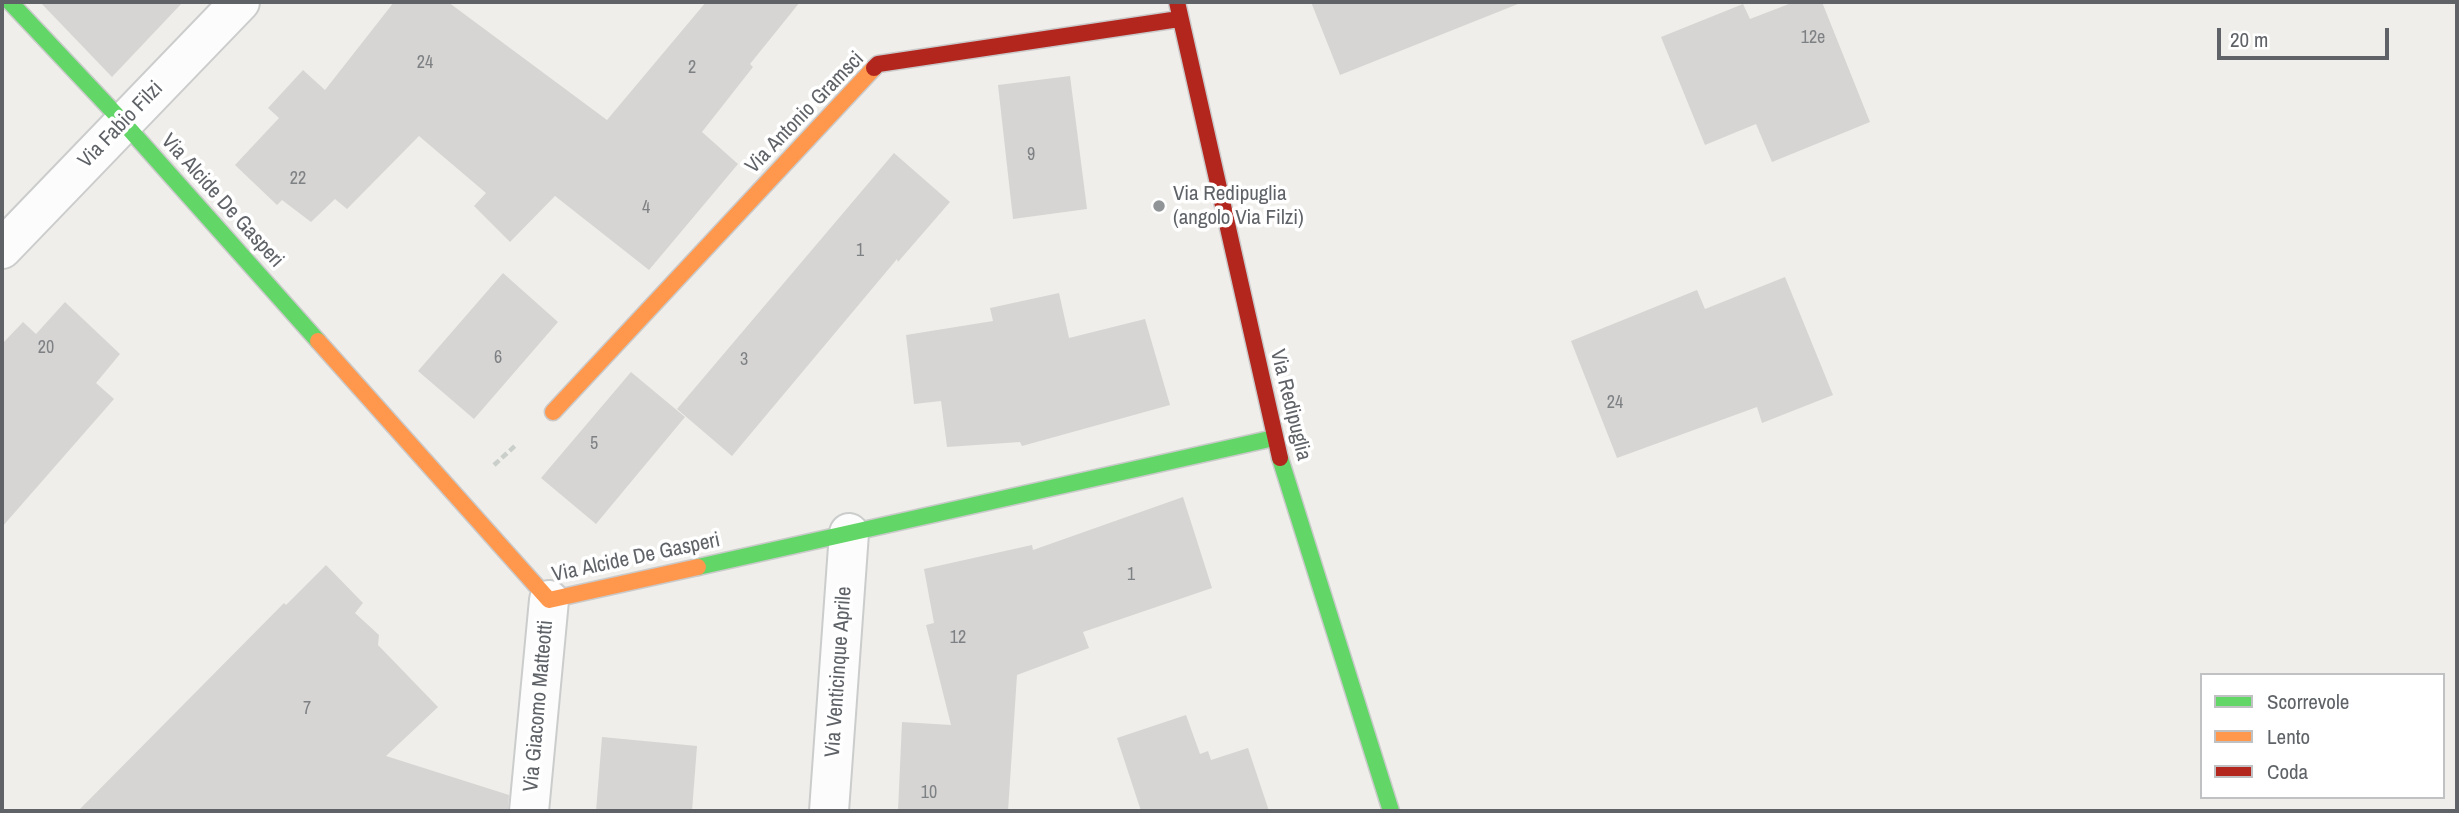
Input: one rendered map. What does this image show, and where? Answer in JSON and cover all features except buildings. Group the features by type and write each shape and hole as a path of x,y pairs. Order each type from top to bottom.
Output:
{"street":[{"name":"Via Alcide De Gasperi","path":"10,2 123,122 549,600 1274,438"},
{"name":"Via Fabio Filzi","path":"2,249 240,2"},
{"name":"Via Redipuglia","path":"1177,2 1274,438 1391,811"},
{"name":"Via Antonio Gramsci","path":"553,412 878,64 1179,19"},
{"name":"Via Venticinque Aprile","path":"829,811 849,533"},
{"name":"Via Giacomo Matteotti","path":"529,811 549,600"}],"path":[{"path":"457,498 553,412"}],"traffic: fast":[{"path":"10,2 123,122 318,341"},
{"path":"698,567 1274,438"},
{"path":"1280,458 1391,811"}],"traffic: slow":[{"path":"553,412 874,68"},
{"path":"318,341 549,600 698,567"}],"traffic: jam":[{"path":"1177,2 1280,458"},
{"path":"874,68 878,64 1179,19"}],"place":[{"name":"Via Redipuglia (angolo Via Filzi)","path":"1159,206"}]}
